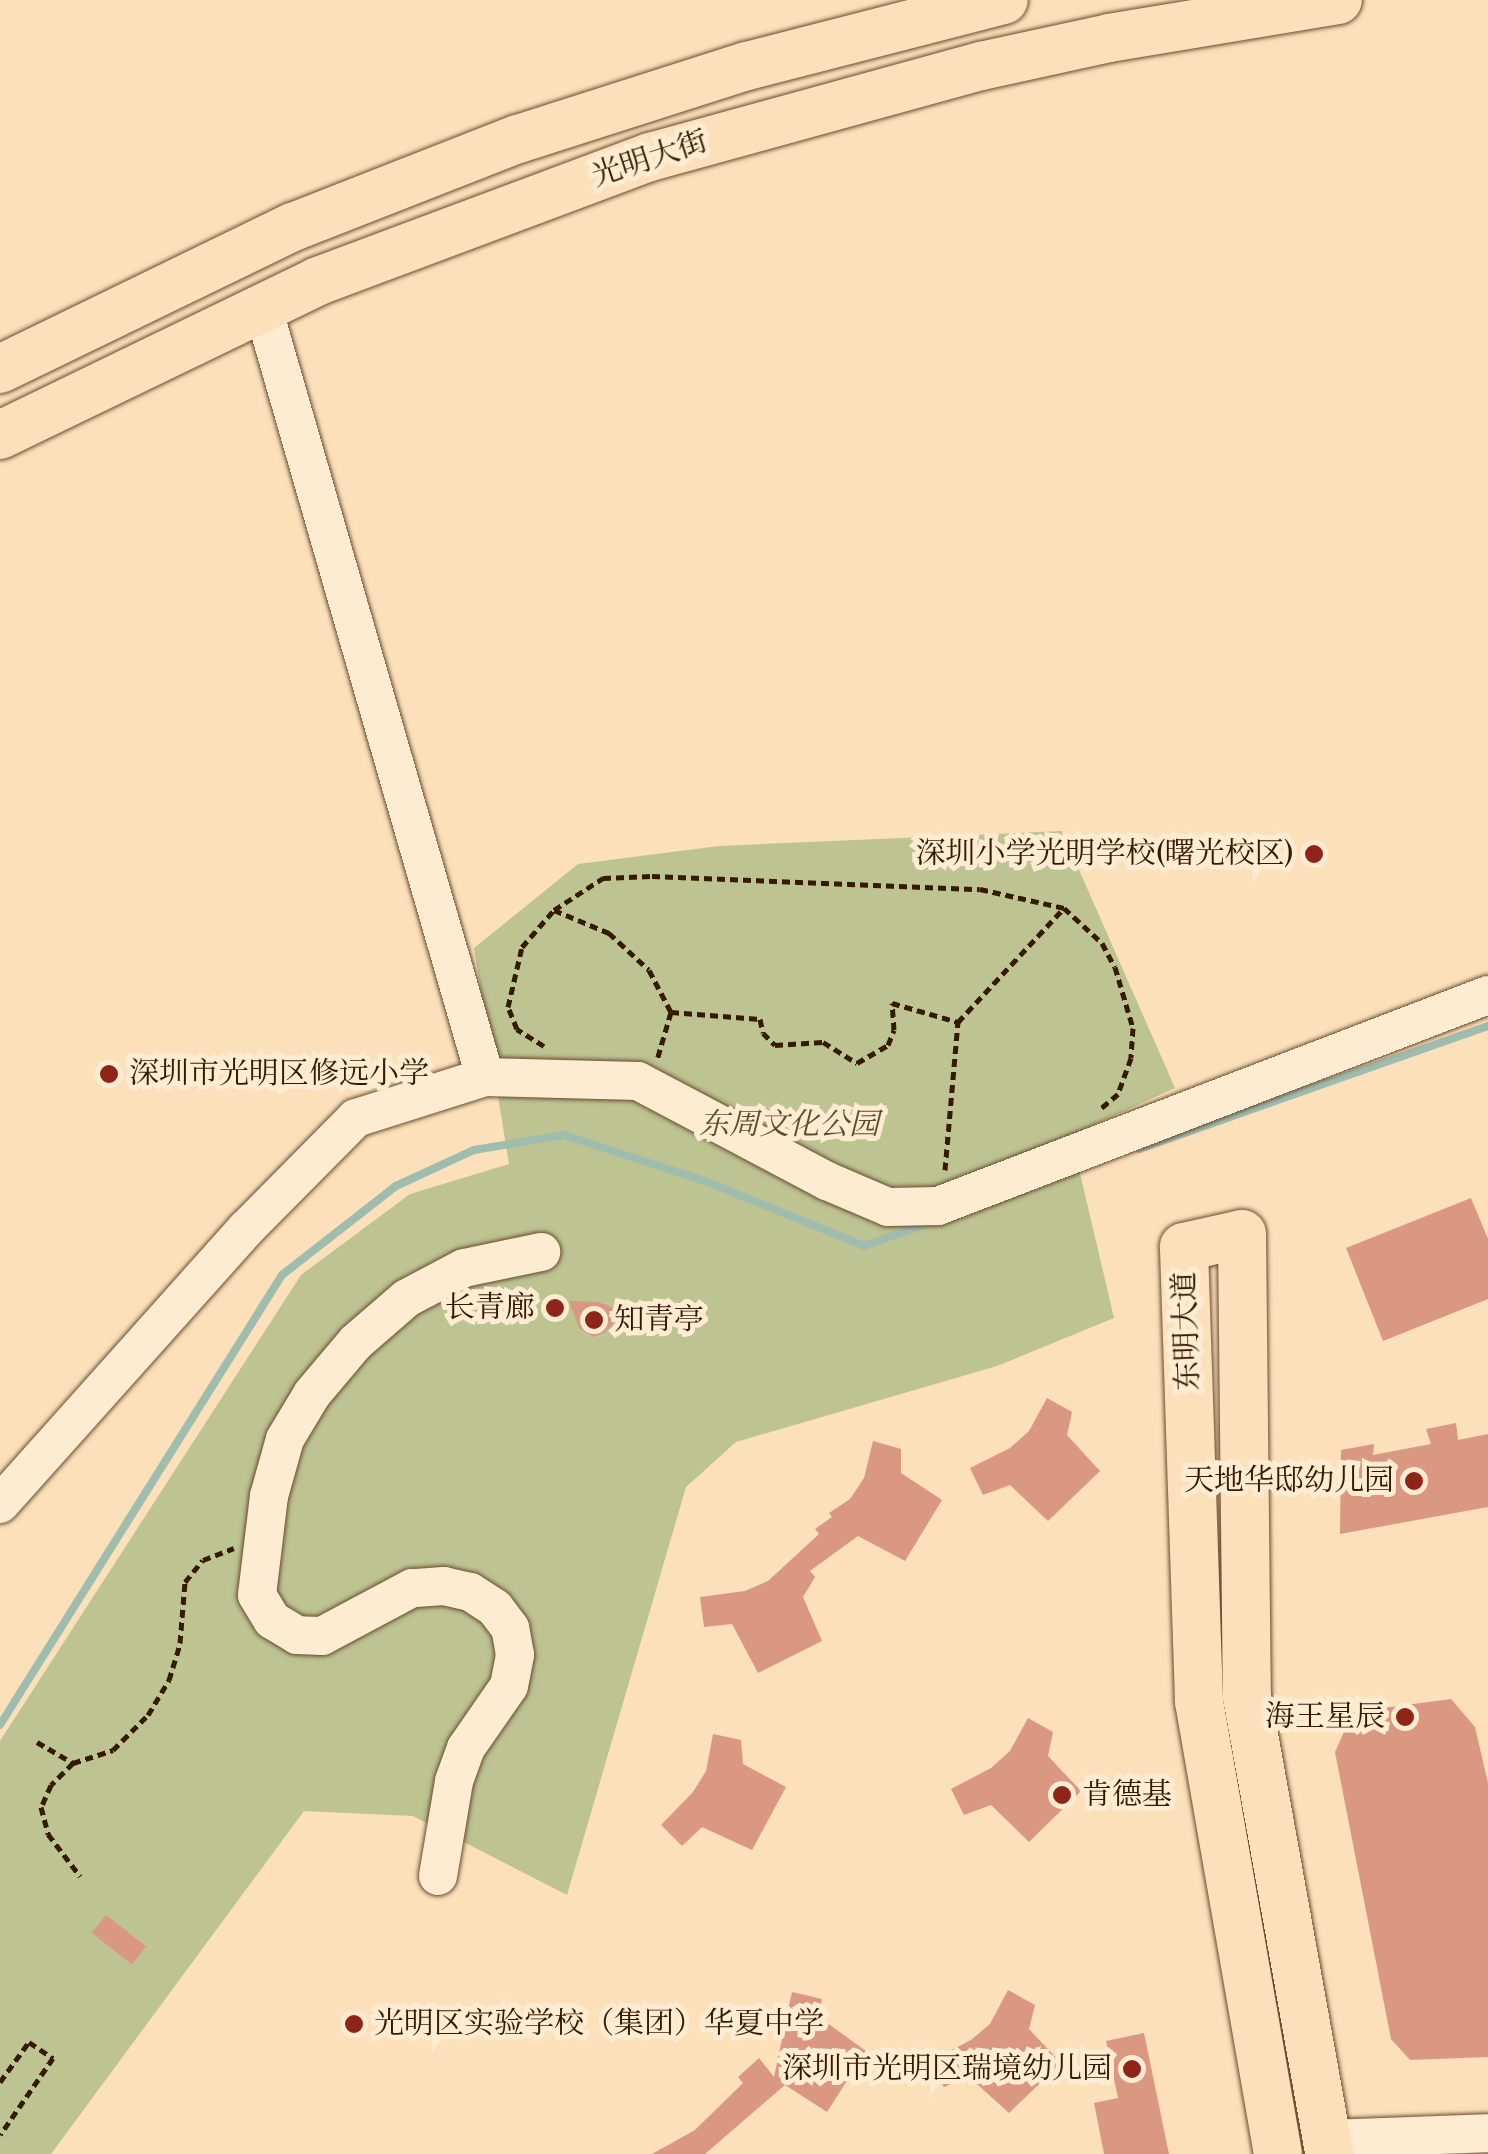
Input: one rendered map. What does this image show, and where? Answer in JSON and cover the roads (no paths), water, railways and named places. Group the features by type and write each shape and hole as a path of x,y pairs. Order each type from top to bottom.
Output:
{"main road":[{"name":"光明大街","path":"0,369 294,227 518,140 764,61 1004,0"},
{"name":"光明大街","path":"0,435 336,274 519,202 763,123 1041,52 1338,0"},
{"name":"东明大道","path":"1278,2154 1199,1701 1184,1248 1242,1234 1248,1696 1328,2146"}],"street":[{"path":"263,308 485,1077"},
{"path":"0,1504 246,1229 356,1118 485,1077 638,1081 648,1070 828,1181 888,1207 938,1206 1488,994"},
{"path":"438,1876 454,1781 466,1748 509,1686 515,1654 510,1628 495,1608 470,1592 444,1586 412,1588 322,1636 297,1635 272,1620 258,1595 261,1550 285,1438 312,1394 356,1342 406,1298 464,1268 542,1252"},
{"path":"1328,2146 1488,2133"}],"waterway":[{"path":"1139,1149 1488,1026"},
{"path":"0,1725 282,1275 396,1186 474,1150 564,1135 705,1181 864,1246 932,1222"}],"place":[{"name":"深圳小学光明学校(曙光校区)","path":"1314,854"},
{"name":"深圳市光明区修远小学","path":"109,1074"},
{"name":"长青廊","path":"555,1308"},
{"name":"知青亭","path":"594,1320"},
{"name":"天地华邸幼儿园","path":"1414,1481"},
{"name":"海王星辰","path":"1405,1717"},
{"name":"肯德基","path":"1062,1795"},
{"name":"光明区实验学校（集团）华夏中学","path":"354,2024"},
{"name":"深圳市光明区瑞境幼儿园","path":"1132,2069"}],"park label":[{"name":"东周文化公园","path":"789,1125"}]}
